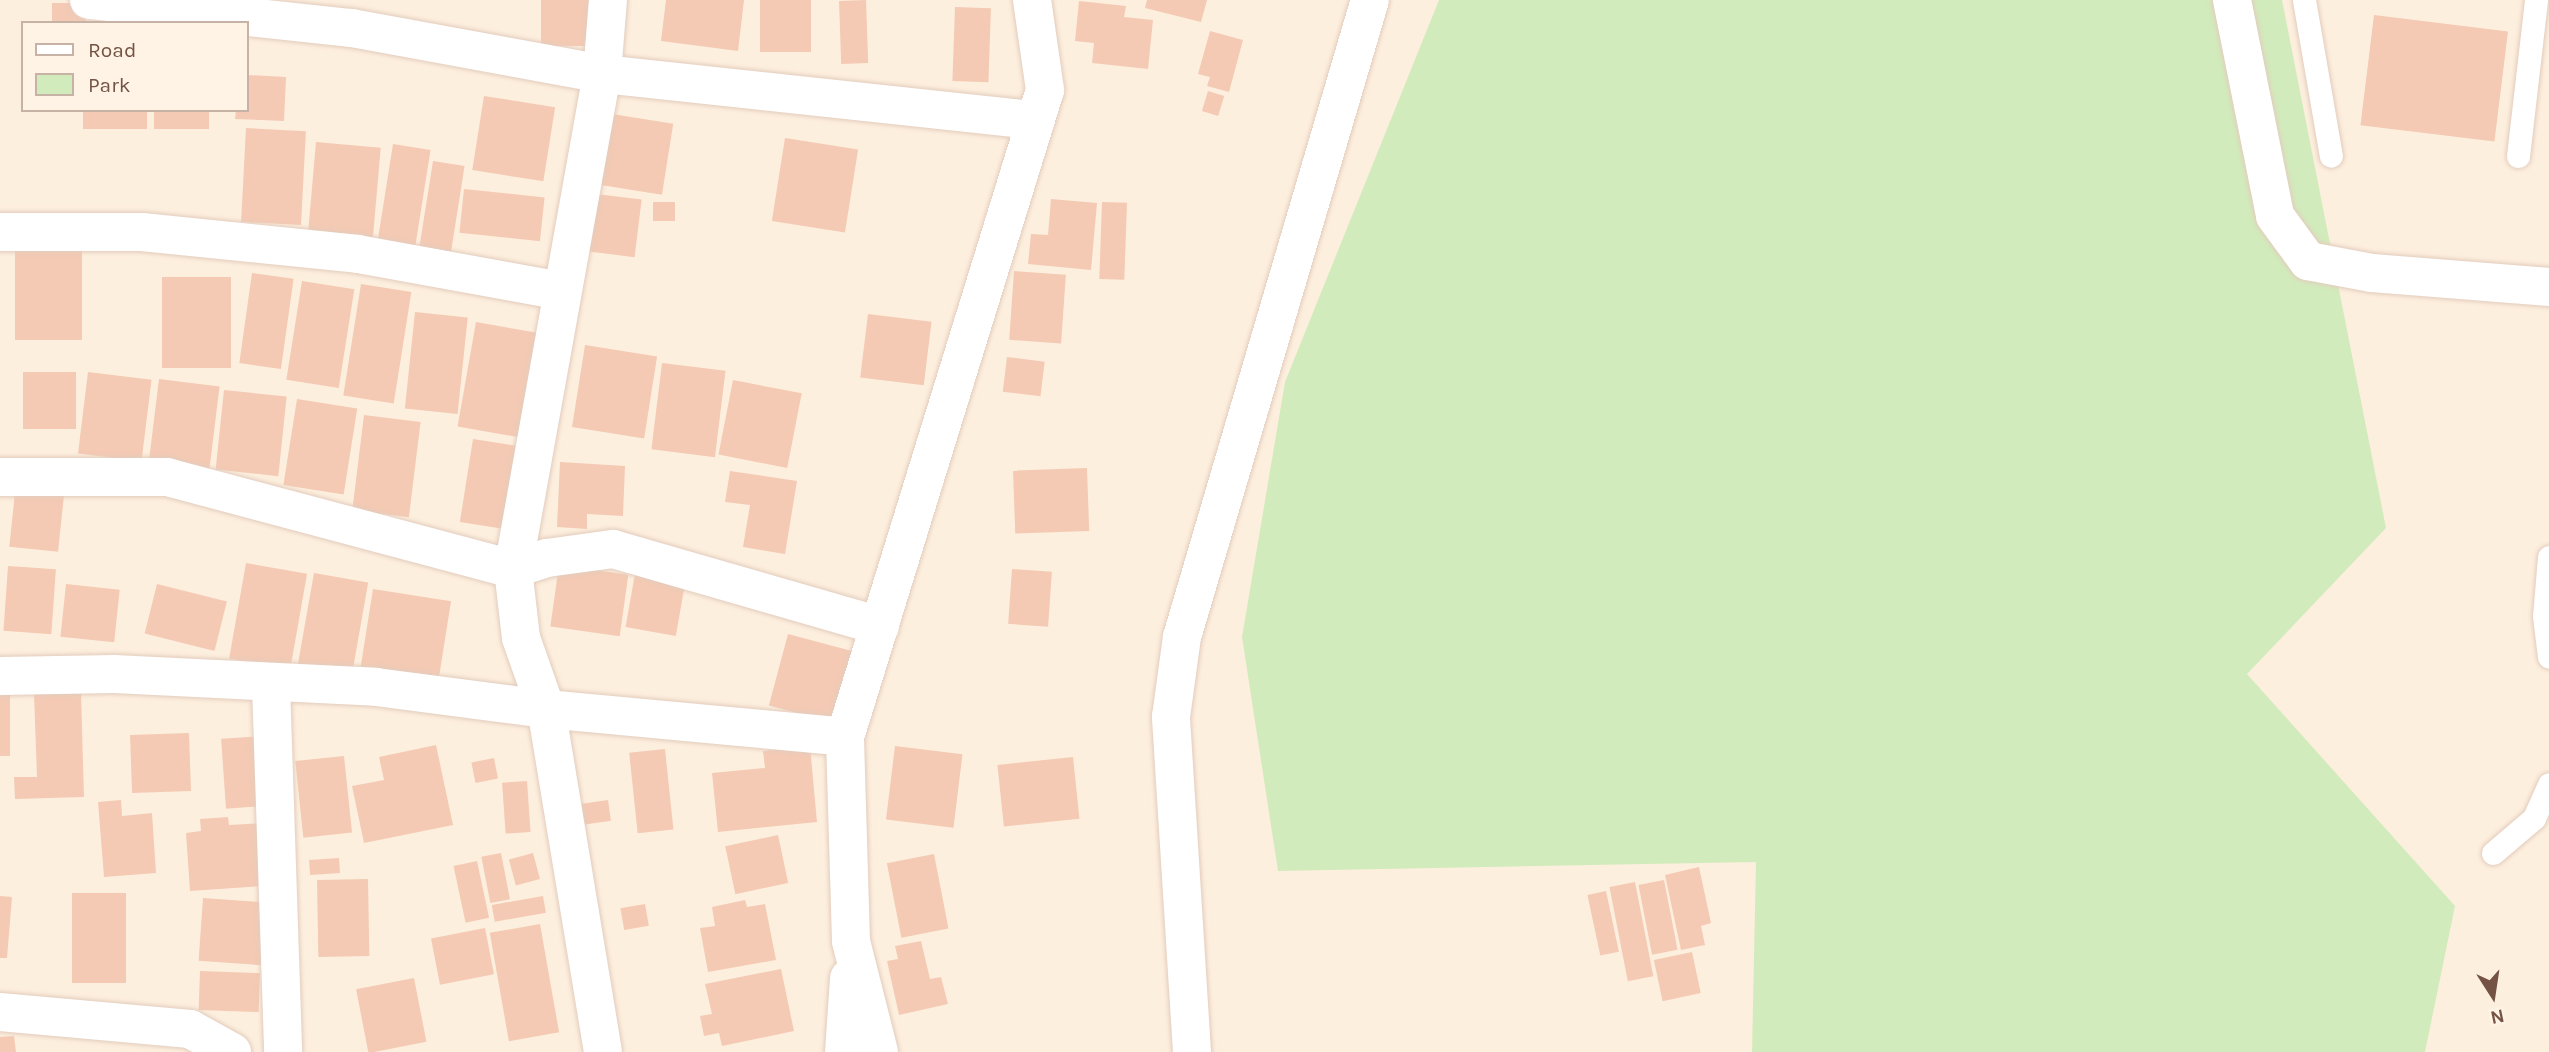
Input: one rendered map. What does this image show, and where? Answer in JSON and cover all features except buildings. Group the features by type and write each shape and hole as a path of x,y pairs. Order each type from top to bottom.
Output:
{"street":[{"path":"89,0 352,28 602,74 1036,120"},
{"path":"603,1052 547,709 522,638 513,569 602,74 608,0"},
{"path":"844,1052 851,941 845,737 1045,90 1032,0"},
{"path":"1192,1052 1171,717 1182,637 1370,0"},
{"path":"2232,0 2275,216 2308,261 2372,273 2549,287"},
{"path":"0,232 142,232 358,254 562,291"},
{"path":"0,477 167,477 513,569 547,558 613,549 880,626"},
{"path":"0,676 114,674 271,685 376,687 547,709 845,737"},
{"path":"271,685 283,1052"},
{"path":"851,941 879,1052"},
{"path":"0,1012 190,1030 232,1052"}],"lane":[{"path":"2304,0 2331,156"},
{"path":"2518,156 2536,0"},
{"path":"2549,557 2544,616 2549,657"},
{"path":"2493,853 2534,818 2549,783"}],"green space":[{"path":"1439,0 2282,0 2386,528 2247,674 2455,906 2425,1052 1752,1052 1756,862 1278,871 1242,637 1285,382"}]}
